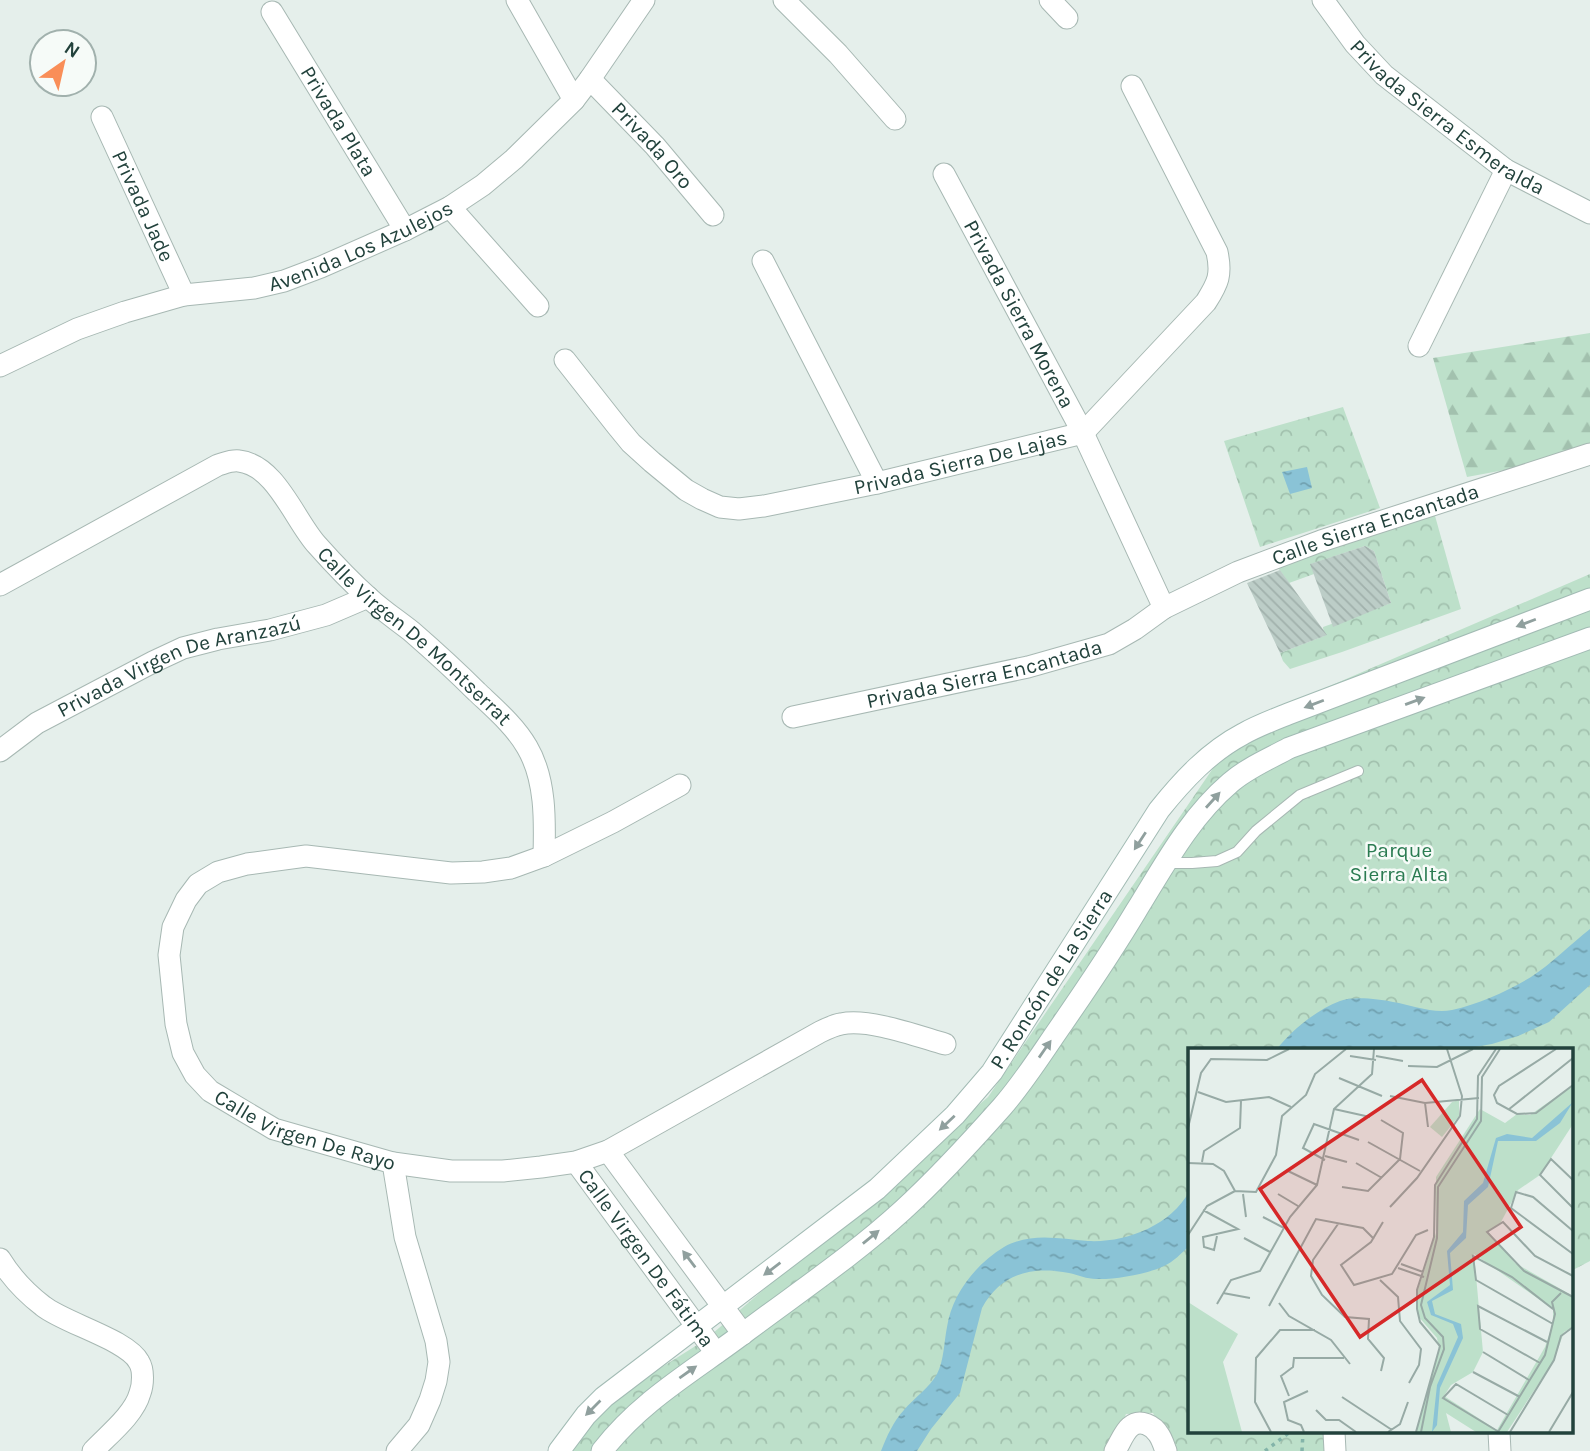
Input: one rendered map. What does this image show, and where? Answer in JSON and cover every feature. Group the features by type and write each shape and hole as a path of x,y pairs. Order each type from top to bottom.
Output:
{"street":[{"path":"516,0 573,100"},
{"name":"Avenida Los Azulejos","path":"0,366 77,329 125,312 184,295 284,282 450,208 514,159 573,100 644,0"},
{"path":"784,0 838,54 895,119"},
{"path":"1050,0 1067,18"},
{"name":"Privada Sierra Esmeralda","path":"1324,0 1355,44 1384,75 1506,170 1590,213"},
{"name":"Privada Plata","path":"272,12 405,230"},
{"name":"Privada Oro","path":"590,79 655,146 713,215"},
{"name":"Privada Sierra De Lajas","path":"565,360 631,443 686,490 720,508 764,506 877,484 1083,433 1206,302 1220,274 1217,252 1132,86"},
{"name":"Privada Jade","path":"102,117 184,295"},
{"path":"1419,346 1506,170"},
{"name":"Privada Sierra Morena","path":"944,174 1083,433 1164,608"},
{"path":"450,208 538,306"},
{"path":"763,261 877,484"},
{"name":"Calle Sierra Encantada","path":"1164,608 1238,572 1321,541 1590,454"},
{"name":"Calle Virgen De Montserrat","path":"0,585 218,465 231,461 251,465 281,491 315,543 368,597 444,660 521,736 530,750 540,781 545,814 544,856"},
{"name":"Privada Virgen De Aranzazú","path":"0,751 37,723 183,648 326,615 368,597"},
{"name":"P. Roncón de La Sierra","path":"559,1451 586,1415 604,1397 877,1189 955,1115 992,1072 1159,810 1178,787 1215,752 1245,733 1288,714 1590,599"},
{"name":"Privada Sierra Encantada","path":"793,717 1072,656 1109,644 1164,608"},
{"name":"P. Roncón de La Sierra","path":"602,1451 648,1403 871,1237 945,1168 1004,1104 1033,1066 1110,953 1165,863 1215,797 1231,782 1277,754 1326,733 1590,638"},
{"name":"Calle Virgen De Rayo","path":"680,785 544,856 511,867 483,872 451,873 306,856 247,864 218,872 198,884 186,900 173,927 169,955 176,1024 183,1053 195,1075 210,1091 274,1129 393,1163 451,1171 503,1171 576,1162 608,1151 820,1032 842,1024 863,1023 945,1044"},
{"path":"1107,892 1137,910"},
{"name":"Calle Virgen De Fátima","path":"608,1151 743,1334"},
{"name":"Calle Virgen De Fátima","path":"576,1162 716,1353"},
{"path":"393,1163 405,1237 436,1341 439,1362 430,1400 419,1425 397,1451"},
{"path":"0,1259 9,1274 44,1307 117,1344 139,1361 142,1373 140,1394 128,1415 93,1451"},
{"path":"1115,1451 1129,1427 1135,1423 1150,1425 1162,1443"}],"lane":[{"path":"1165,863 1217,860 1237,852 1256,831 1300,795 1358,771"}],"path":[{"path":"1265,1451 1287,1434"}],"green space":[{"path":"1590,333 1590,448 1558,460 1467,477 1433,358"},
{"path":"1343,407 1380,508 1260,547 1224,441"},
{"path":"1432,505 1461,609 1290,669 1280,653 1324,636 1323,627 1391,603 1374,551 1365,546 1311,564 1314,574 1289,583 1274,562"},
{"name":"Parque Sierra Alta","path":"1590,574 1590,1261 1572,1270 1572,1048 1188,1048 1188,1434 1334,1434 1335,1451 1170,1451 1153,1413 1126,1414 1111,1451 561,1451 586,1415 705,1340 988,1097 1244,723"}],"water":[{"path":"1307,467 1312,488 1290,494 1282,472"},
{"path":"1590,929 1590,985 1549,1022 1518,1036 1469,1048 1278,1048 1313,1015 1345,999 1374,999 1445,1011 1483,1001 1503,992 1531,977"},
{"path":"1188,1194 1188,1247 1164,1266 1140,1274 1103,1279 1055,1271 1030,1272 998,1287 982,1308 960,1393 917,1451 881,1451 897,1419 937,1374 954,1303 967,1281 984,1262 1004,1247 1025,1239 1102,1241 1131,1235 1158,1223 1181,1204"}],"building":[{"path":"1365,546 1374,551 1391,603 1333,627 1310,564"},
{"path":"1280,570 1327,635 1280,653 1247,583"}]}
